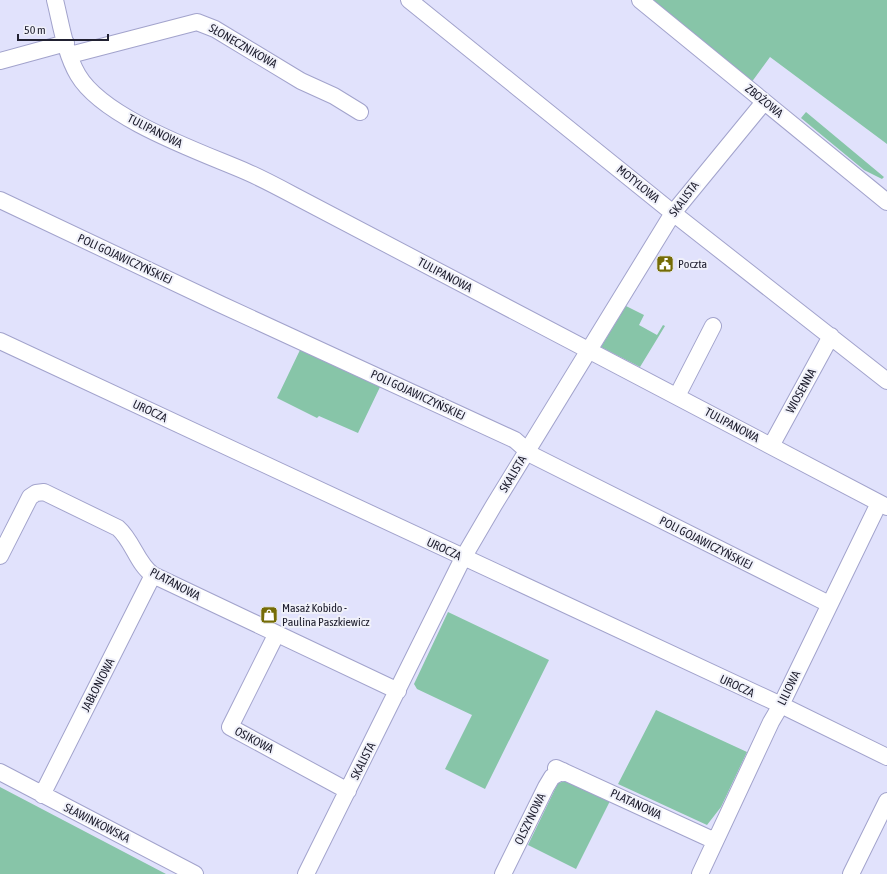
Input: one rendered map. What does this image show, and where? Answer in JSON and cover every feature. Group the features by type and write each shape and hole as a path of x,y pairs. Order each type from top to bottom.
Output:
{"street":[{"name":"TULIPANOWA","path":"55,0 68,49 78,75 96,96 140,124 169,139 248,173 293,195 883,505"},
{"name":"MOTYLOWA","path":"409,0 673,213 887,381"},
{"name":"ZBOŻOWA","path":"640,0 887,202"},
{"name":"SŁONECZNIKOWA","path":"0,61 68,49 196,22 215,29 302,81 334,96 360,112"},
{"name":"SKALISTA","path":"306,874 463,558 588,350 673,213 764,102"},
{"name":"POLI GOJAWICZYŃSKIEJ","path":"0,200 222,305 515,440 527,451 829,604"},
{"path":"677,396 713,326"},
{"name":"WIOSENNA","path":"771,446 831,336"},
{"name":"UROCZA","path":"0,341 781,705 887,757"},
{"name":"PLATANOWA","path":"0,556 30,497 36,493 44,492 118,528 124,533 147,571 153,575 276,635 398,691"},
{"name":"LILIOWA","path":"700,874 771,722 781,705 829,604 883,505"},
{"name":"JABŁONIOWA","path":"42,794 153,575"},
{"name":"OSIKOWA","path":"276,635 230,727 348,791"},
{"name":"PLATANOWA","path":"560,769 715,841"},
{"name":"OLSZYNOWA","path":"503,874 546,787 552,777 560,769"},
{"name":"SŁAWINKOWSKA","path":"0,772 195,874"},
{"path":"851,874 887,801"}],"green space":[{"path":"649,0 887,0 887,144 770,57 751,83"},
{"path":"806,112 884,177 882,179 864,170 801,118"},
{"path":"626,306 644,315 639,325 657,335 663,325 665,326 640,367 601,347"},
{"path":"300,350 380,387 358,433 319,416 317,418 277,398"},
{"path":"448,612 549,660 485,789 445,769 472,715 417,689 414,684"},
{"path":"656,710 747,752 721,807 707,825 618,784"},
{"path":"566,781 610,801 576,869 528,845 558,783"},
{"path":"0,787 166,874 0,874"}],"place":[{"name":"Poczta","path":"665,264"},
{"name":"Masaż Kobido - Paulina Paszkiewicz","path":"269,615"}]}
